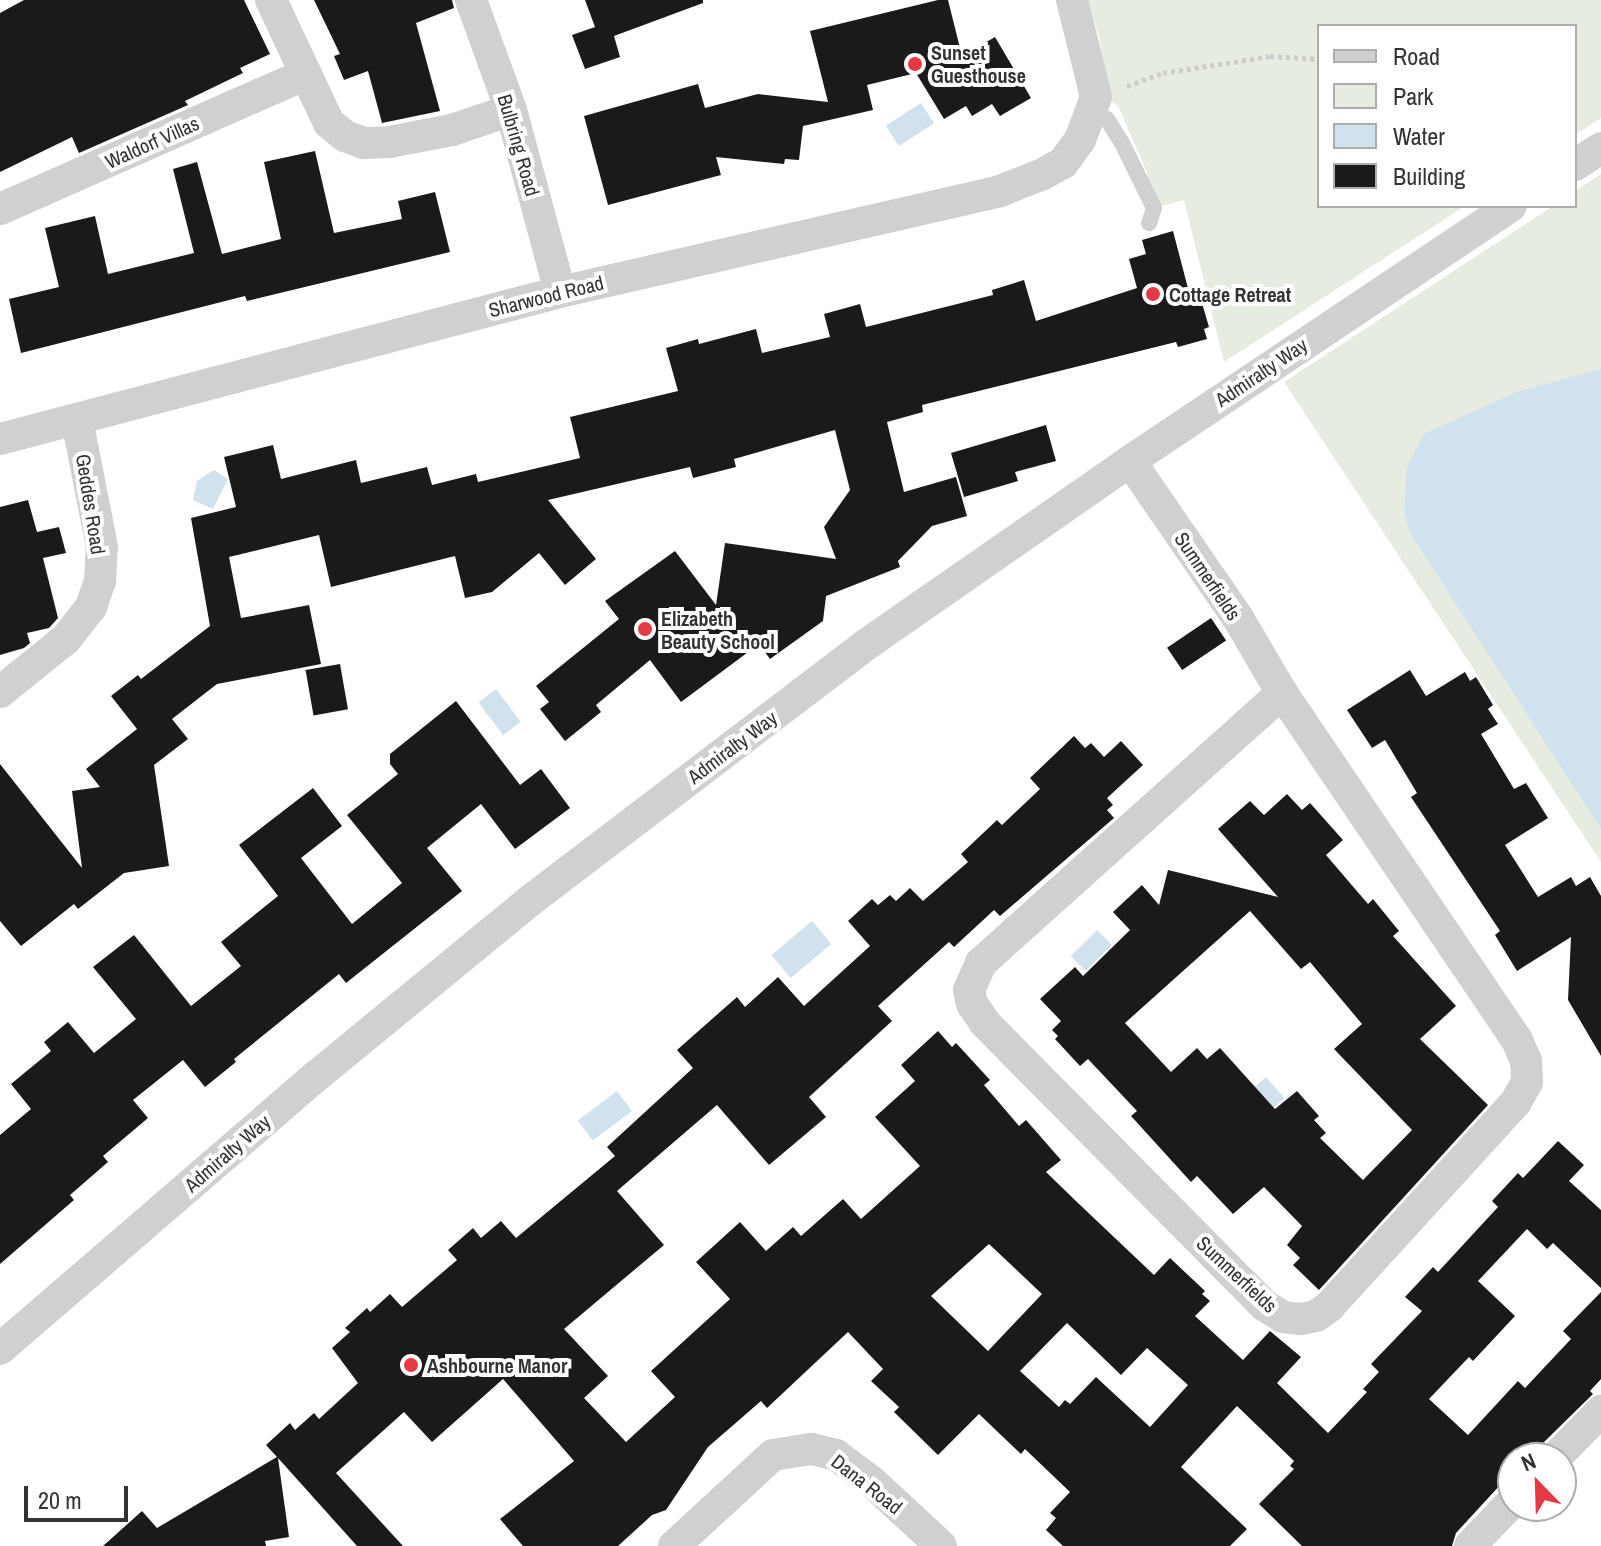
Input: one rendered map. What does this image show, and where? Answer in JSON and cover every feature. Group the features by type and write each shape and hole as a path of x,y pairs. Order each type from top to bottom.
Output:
{"street":[{"path":"271,0 329,123 345,136 364,143 389,142 452,130 511,110"},
{"name":"Bulbring Road","path":"471,0 511,110 560,292"},
{"path":"1072,0 1089,117"},
{"name":"Waldorf Villas","path":"0,209 304,75"},
{"name":"Sharwood Road","path":"0,439 560,292 1000,191 1063,163 1089,117"},
{"path":"1577,164 1601,148"},
{"name":"Admiralty Way","path":"0,1349 319,1074 527,903 867,644 1130,461 1508,208"},
{"name":"Geddes Road","path":"0,692 66,639 91,607 100,581 102,547 77,419"},
{"name":"Summerfields","path":"1130,461 1238,618 1282,693 1517,1040 1526,1061 1527,1082 1516,1102 1330,1306 1316,1316 1301,1319 1283,1317 1264,1305 985,1023 972,1004 969,990 981,963 1282,693"},
{"path":"1571,1442 1601,1411"},
{"name":"Dana Road","path":"674,1546 773,1455 812,1449 836,1455 860,1473 941,1546"},
{"path":"1470,1546 1497,1518"}],"lane":[{"path":"1089,117 1107,119 1122,143 1154,208 1149,223"}],"path":[{"path":"1089,117 1163,73 1270,56 1317,59"}],"green space":[{"path":"1088,0 1601,0 1601,118 1577,134 1577,24 1317,24 1317,208 1462,208 1224,362 1184,200 1154,208 1147,172 1118,106 1107,98 1100,40"},
{"path":"1601,174 1601,862 1284,382 1550,208 1577,208 1577,190"}],"water":[{"path":"921,103 934,123 899,146 886,126"},
{"path":"1601,369 1601,829 1410,533 1404,513 1407,467 1424,434 1516,392"},
{"path":"214,470 228,479 213,509 193,500 197,481"},
{"path":"496,689 521,722 503,735 478,702"},
{"path":"812,921 831,944 791,978 771,955"},
{"path":"1097,930 1112,945 1086,971 1071,956"},
{"path":"1266,1077 1284,1098 1253,1125 1235,1104"},
{"path":"617,1091 632,1111 593,1140 578,1120"}],"building":[{"path":"24,0 244,0 270,54 240,68 243,73 185,101 188,105 79,153 72,137 0,172 0,13"},
{"path":"314,0 452,0 454,8 416,23 440,111 382,123 368,71 344,80 334,56 340,54"},
{"path":"585,0 703,0 703,3 614,36 620,57 585,69 572,35 595,27"},
{"path":"948,0 962,56 995,37 1031,98 1000,116 992,104 972,116 966,106 944,119 916,73 867,85 873,110 803,126 799,160 785,159 784,164 716,157 721,175 608,205 584,116 698,84 705,108 758,94 828,102 810,31"},
{"path":"315,151 334,233 402,219 398,201 435,192 450,252 247,301 245,296 21,353 9,299 59,287 45,228 95,216 108,274 194,253 173,169 197,162 222,254 281,239 264,162"},
{"path":"1173,231 1190,296 1199,293 1209,327 1204,329 1207,339 1178,347 1176,342 922,405 923,412 887,422 904,492 956,477 967,516 932,526 898,561 900,567 826,596 823,621 770,659 759,644 681,702 650,660 596,705 601,712 565,741 540,709 549,702 536,686 619,619 605,601 675,551 716,605 725,543 836,559 824,527 850,490 835,430 734,459 736,467 693,478 690,467 548,500 596,559 565,585 539,553 492,592 465,598 455,556 331,587 319,535 229,557 241,618 309,605 321,664 217,684 172,719 188,739 154,765 169,866 124,873 78,909 74,904 21,946 0,921 0,764 82,868 72,791 100,787 86,769 137,729 111,696 138,675 141,679 210,626 191,518 236,507 224,457 273,445 281,479 356,460 361,483 427,467 432,485 476,474 478,482 580,458 570,417 678,391 666,348 698,339 699,344 756,329 762,353 830,337 824,314 860,304 866,327 993,295 992,290 1024,280 1036,321 1137,288 1129,259 1146,254 1142,240"},
{"path":"1046,425 1056,461 1015,472 1018,481 964,497 951,453"},
{"path":"28,500 37,532 59,527 66,553 43,558 58,618 49,628 27,633 30,643 24,648 0,655 0,507"},
{"path":"1211,618 1226,640 1182,670 1167,648"},
{"path":"340,664 348,709 314,715 306,670"},
{"path":"1410,670 1426,696 1465,672 1470,681 1476,677 1493,705 1488,709 1498,724 1481,734 1514,789 1526,783 1548,818 1505,845 1538,897 1571,877 1576,886 1590,877 1601,896 1601,1056 1568,1000 1571,937 1517,971 1495,935 1500,931 1411,797 1417,793 1385,740 1372,748 1347,710"},
{"path":"456,701 520,785 541,769 570,808 515,849 481,804 427,848 462,891 346,983 339,974 234,1059 236,1062 205,1087 183,1060 133,1100 148,1118 103,1156 108,1162 70,1195 74,1200 0,1264 0,1135 31,1109 11,1084 51,1051 44,1042 68,1022 94,1053 136,1019 93,967 134,935 191,1006 241,966 221,942 278,896 239,845 313,788 342,826 301,858 352,924 402,883 347,815 398,774 390,764 390,754"},
{"path":"1074,736 1085,748 1091,743 1104,757 1121,741 1143,765 1107,798 1113,805 1107,810 1114,818 1000,916 994,910 954,947 949,942 878,1006 892,1021 809,1097 826,1117 769,1165 717,1105 617,1191 664,1245 564,1329 608,1376 584,1398 626,1442 675,1397 651,1371 730,1299 696,1262 740,1222 766,1251 793,1227 801,1236 843,1199 861,1219 920,1166 875,1117 915,1081 901,1065 938,1031 952,1047 956,1043 990,1080 984,1085 1019,1126 1026,1120 1061,1160 1046,1172 1154,1275 1170,1258 1205,1291 1202,1294 1210,1301 1195,1316 1243,1360 1270,1331 1301,1357 1277,1383 1328,1433 1367,1392 1363,1389 1379,1372 1371,1364 1422,1311 1405,1297 1433,1267 1438,1272 1498,1207 1492,1201 1518,1173 1523,1178 1558,1141 1584,1165 1569,1181 1601,1210 1601,1288 1553,1243 1547,1249 1527,1229 1478,1281 1515,1316 1473,1361 1469,1357 1429,1399 1468,1435 1518,1381 1525,1388 1571,1339 1563,1331 1601,1292 1601,1379 1590,1391 1593,1394 1544,1442 1497,1442 1497,1488 1456,1533 1452,1546 1302,1546 1259,1504 1294,1469 1290,1466 1294,1461 1237,1406 1181,1467 1247,1529 1230,1546 1063,1546 1046,1530 1056,1518 1050,1513 1070,1492 1025,1449 1021,1454 979,1414 938,1455 894,1412 899,1407 871,1381 883,1369 848,1332 767,1408 761,1401 708,1447 666,1510 652,1515 618,1546 523,1546 500,1519 574,1461 503,1379 432,1442 404,1412 336,1473 403,1546 357,1546 278,1458 289,1537 265,1541 266,1546 103,1546 142,1511 157,1528 277,1457 266,1445 290,1423 295,1430 314,1413 319,1419 358,1383 332,1348 350,1332 345,1328 367,1308 370,1312 390,1294 402,1307 457,1260 448,1250 473,1228 481,1238 501,1221 516,1238 615,1156 607,1147 693,1068 677,1050 737,997 745,1007 778,977 804,1006 870,946 848,921 872,899 878,905 890,895 896,901 910,888 923,901 968,862 961,854 997,820 1002,825 1040,789 1030,778","holes":["989,1244 1042,1294 988,1351 931,1296","1067,1323 1121,1375 1147,1348 1188,1385 1150,1427 1096,1377 1070,1404 1065,1400 1059,1407 1020,1371"]},
{"path":"1287,794 1302,810 1310,803 1343,840 1326,855 1368,904 1373,899 1399,931 1393,936 1456,1006 1420,1039 1488,1105 1319,1290 1293,1265 1300,1258 1287,1245 1302,1226 1264,1187 1233,1214 1197,1176 1191,1182 1131,1116 1137,1111 1088,1059 1080,1066 1055,1039 1058,1036 1052,1030 1061,1021 1040,999 1075,967 1083,976 1130,930 1113,912 1142,885 1159,905 1168,870 1278,897 1218,829 1250,801 1264,815","holes":["1250,911 1301,969 1310,962 1362,1024 1334,1049 1412,1130 1363,1180 1320,1138 1326,1133 1314,1120 1319,1116 1297,1091 1275,1109 1220,1048 1207,1059 1197,1048 1171,1072 1125,1023"]}],"place":[{"name":"Sunset Guesthouse","path":"915,64"},
{"name":"Cottage Retreat","path":"1153,294"},
{"name":"Elizabeth Beauty School","path":"645,629"},
{"name":"Ashbourne Manor","path":"411,1365"}]}
